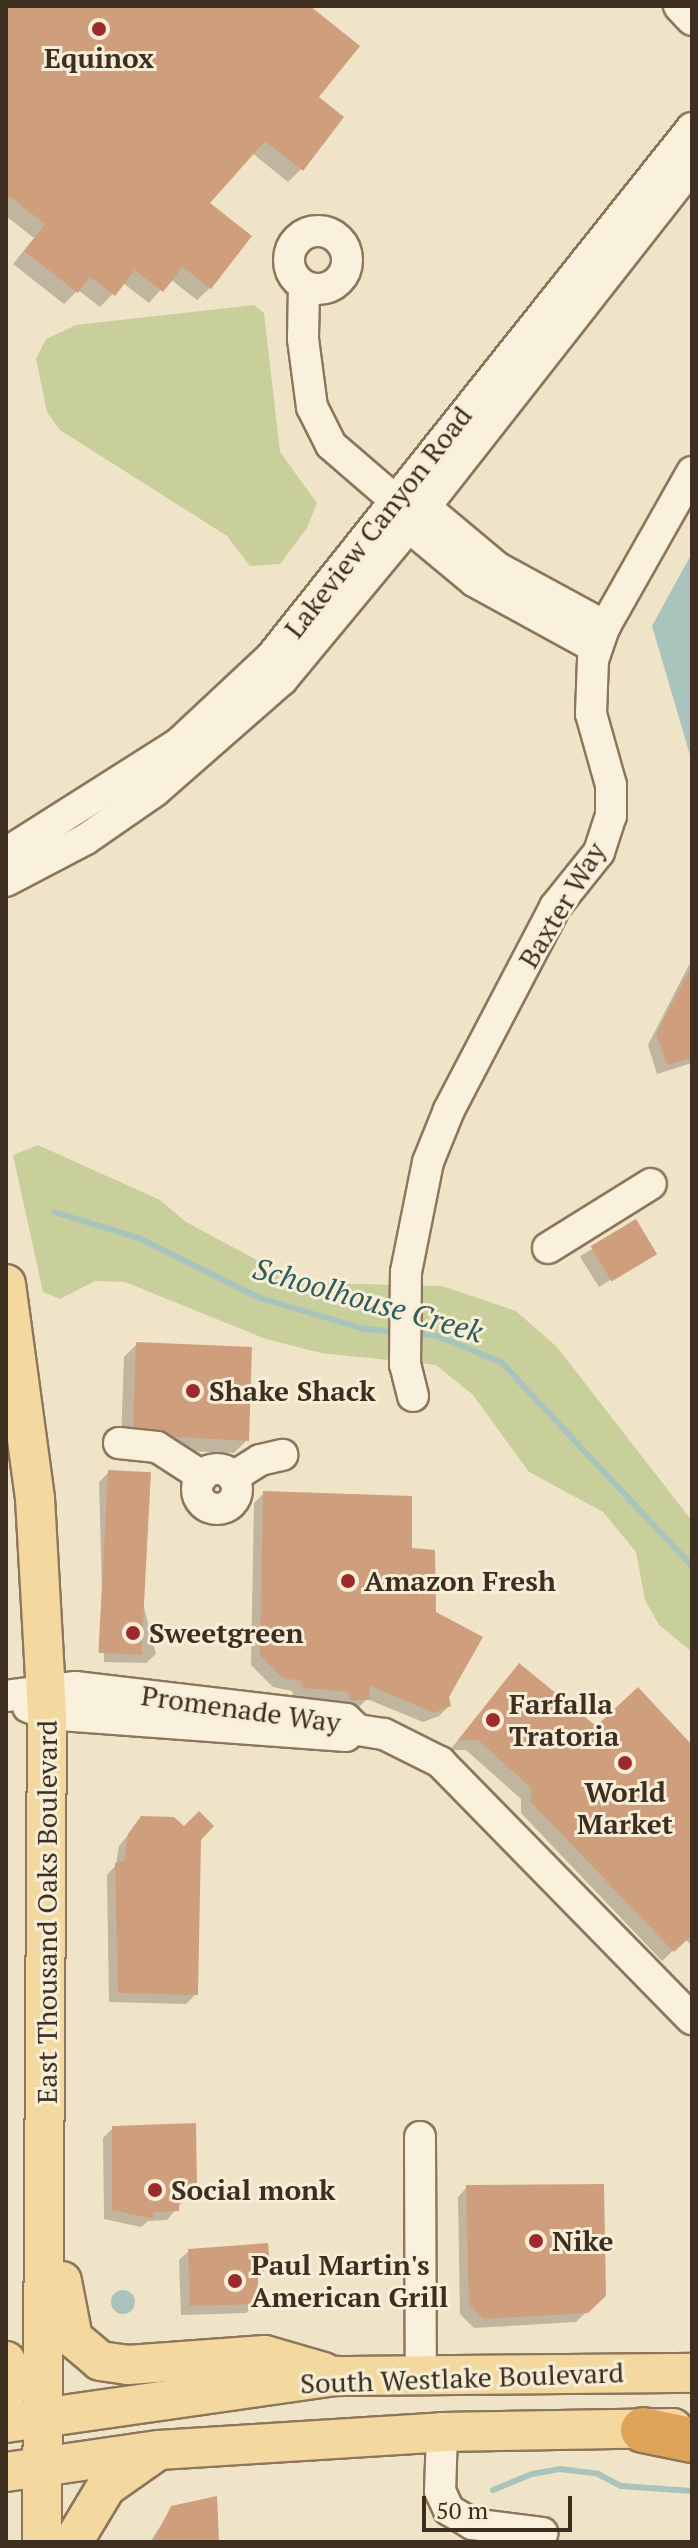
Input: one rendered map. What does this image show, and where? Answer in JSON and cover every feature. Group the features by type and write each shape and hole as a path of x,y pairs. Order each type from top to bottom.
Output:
{"highway":[{"path":"643,2430 692,2440"}],"main road":[{"name":"East Thousand Oaks Boulevard","path":"6,1284 35,1498 47,1701 46,2143 24,2421 24,2468 42,2542"},
{"path":"46,2143 67,2324 90,2356 113,2365 265,2355 338,2376"},
{"path":"6,2361 6,2394"},
{"name":"South Westlake Boulevard","path":"24,2421 338,2376 692,2373"},
{"name":"South Westlake Boulevard","path":"24,2468 159,2450 442,2432 692,2428"},
{"path":"73,2542 106,2487 159,2450"}],"street":[{"path":"679,6 692,20"},
{"name":"Lakeview Canyon Road","path":"6,881 113,821 231,729 318,640 692,128"},
{"name":"Lakeview Canyon Road","path":"6,853 138,774 200,726 410,512 692,166"},
{"path":"304,286 303,339 318,425 347,462 410,512 474,581 600,637"},
{"name":"Baxter Way","path":"413,1396 405,1365 406,1296 417,1201 449,1110 555,907 599,852 611,816 609,775 591,714 600,637 692,472"},
{"path":"548,1248 651,1184"},
{"path":"119,1443 157,1447 202,1476 198,1495 217,1509 236,1495 233,1477 260,1460 282,1455"},
{"name":"Promenade Way","path":"6,1697 335,1737 358,1730 384,1734 440,1762 692,2019"},
{"path":"420,2137 421,2373"},
{"path":"442,2432 440,2491 449,2510 472,2524 542,2533"}],"green space":[{"path":"254,305 264,313 280,452 317,503 307,528 280,564 250,566 227,536 60,430 47,412 36,359 46,339 76,325"},
{"path":"38,1145 160,1200 186,1222 283,1274 318,1283 442,1286 516,1311 557,1347 692,1521 692,1652 659,1625 645,1600 636,1552 603,1512 529,1472 473,1395 436,1365 321,1353 266,1339 125,1282 95,1281 60,1299 43,1292 13,1155"}],"water":[{"path":"692,553 692,762 652,626"},
{"path":"123,2290 131,2294 135,2302 131,2310 123,2314 115,2310 111,2302 115,2294"}],"building":[{"path":"6,6 310,6 360,46 319,97 344,117 303,171 265,141 210,203 252,236 211,289 183,267 163,292 135,270 115,296 90,277 78,293 24,251 45,224 6,194"},
{"path":"692,965 692,1058 667,1065 656,1034"},
{"path":"636,1219 657,1254 612,1281 591,1246"},
{"name":"Shake Shack","path":"136,1342 252,1347 249,1441 175,1437 133,1426"},
{"path":"108,1470 151,1472 141,1655 98,1653"},
{"name":"Amazon Fresh","path":"263,1491 412,1496 412,1548 435,1550 436,1612 483,1637 449,1697 451,1706 434,1713 370,1686 369,1700 350,1700 348,1692 303,1688 301,1681 283,1678 260,1655"},
{"path":"519,1663 596,1726 638,1687 692,1745 692,1935 674,1952 531,1802 531,1788 478,1740 458,1740"},
{"path":"199,1811 214,1826 201,1840 198,1995 118,1993 115,1863 124,1861 128,1834 141,1816 174,1817 184,1826"},
{"path":"196,2123 197,2188 191,2188 192,2199 179,2200 179,2211 153,2212 153,2219 112,2210 112,2126"},
{"name":"Nike","path":"604,2184 606,2296 588,2313 484,2319 469,2304 466,2185"},
{"path":"268,2243 270,2268 258,2269 258,2304 190,2306 188,2249"},
{"path":"217,2496 219,2542 153,2542 171,2506"}],"waterway":[{"name":"Schoolhouse Creek","path":"54,1212 139,1238 260,1298 364,1329 396,1332"},
{"name":"Schoolhouse Creek","path":"415,1333 437,1336 501,1362 692,1566"},
{"path":"493,2490 532,2474 560,2469 598,2474 621,2486 692,2491"}],"place":[{"name":"Equinox","path":"99,29"},
{"name":"Shake Shack","path":"193,1391"},
{"name":"Amazon Fresh","path":"348,1581"},
{"name":"Sweetgreen","path":"133,1633"},
{"name":"Farfalla Tratoria","path":"493,1720"},
{"name":"World Market","path":"625,1763"},
{"name":"Social monk","path":"155,2190"},
{"name":"Nike","path":"536,2241"},
{"name":"Paul Martin's American Grill","path":"235,2281"}]}
